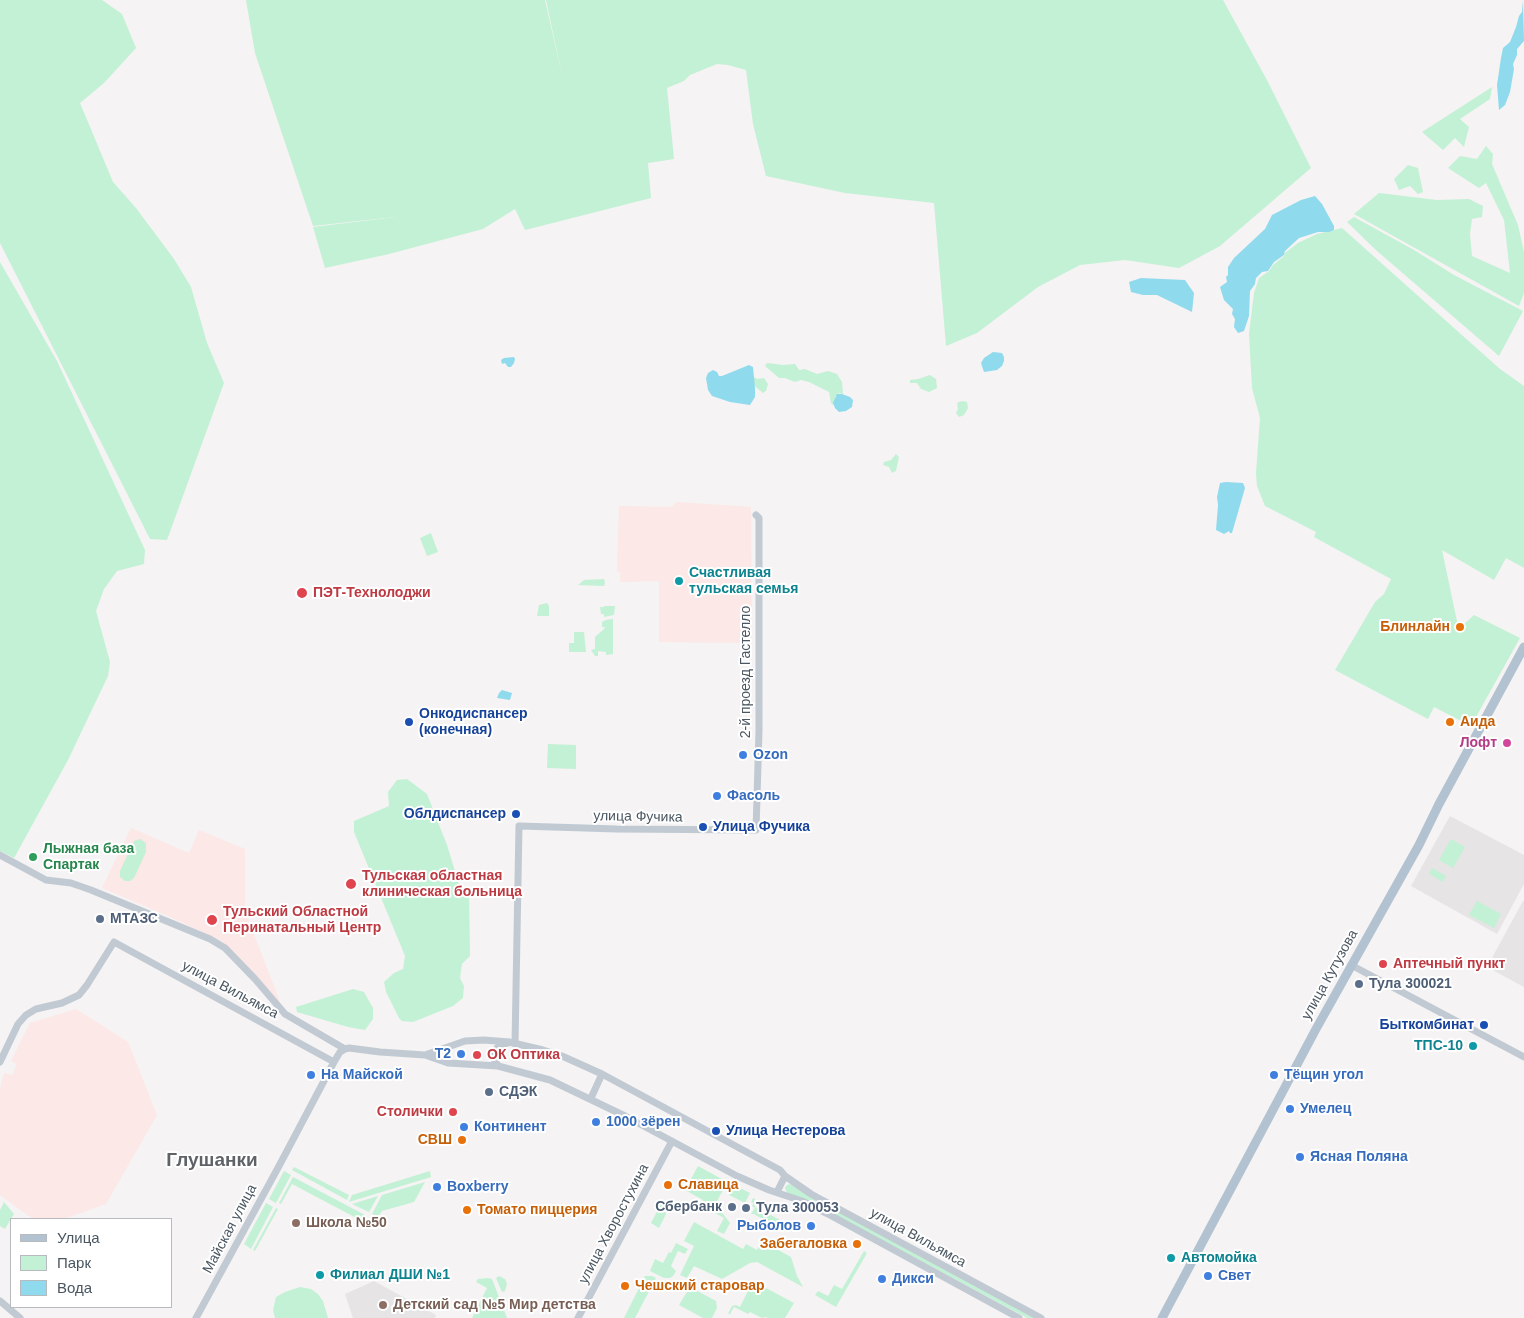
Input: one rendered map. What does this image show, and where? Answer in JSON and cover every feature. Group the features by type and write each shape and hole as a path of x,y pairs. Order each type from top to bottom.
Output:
{"main road":[{"name":"улица Кутузова","path":"1162,1318 1524,647"}],"street":[{"name":"2-й проезд Гастелло","path":"756,515 759,518 759,731 756,830"},
{"name":"улица Фучика","path":"512,1043 519,826 617,830 756,830"},
{"path":"0,855 46,880 72,884 91,890 210,939 231,954 285,1014 345,1049"},
{"name":"улица Вильямса","path":"0,1062 18,1024 26,1015 36,1009 62,1003 79,995 114,942 334,1062"},
{"path":"1351,965 1524,1057"},
{"name":"улица Вильямса","path":"424,1055 468,1041 484,1040 512,1043 556,1054 602,1074 780,1170 811,1194 1041,1318"},
{"path":"498,1066 494,1059 497,1048 512,1043"},
{"path":"440,1059 442,1050 445,1047"},
{"name":"улица Вильямса","path":"345,1049 424,1055 448,1063 498,1066 550,1080 591,1098 737,1176 769,1190 802,1201 828,1214 1019,1318"},
{"name":"Майская улица","path":"196,1318 334,1062 340,1052 345,1049"},
{"path":"591,1098 602,1074"},
{"name":"улица Хворостухина","path":"578,1318 672,1141"},
{"path":"777,1192 786,1176"},
{"path":"0,1300 20,1318"}],"shaded area":[{"path":"677,502 751,507 752,643 659,642 659,581 620,582 620,572 617,571 619,506 671,507"},
{"path":"1450,816 1524,855 1524,884 1497,934 1411,886"},
{"name":"Тульский Областной Перинатальный Центр","path":"131,828 189,853 199,830 245,849 245,911 282,1007 257,976 222,941 102,888"},
{"path":"1524,901 1524,987 1487,967"},
{"path":"76,1009 128,1042 157,1115 106,1204 66,1218 32,1218 0,1195 0,1089 4,1073 13,1075 16,1064 11,1061 30,1023"},
{"name":"Детский сад №5 Мир детства","path":"374,1281 436,1315 435,1318 353,1318 345,1294"}],"green space":[{"path":"0,0 102,0 122,14 136,48 104,83 80,103 113,182 136,208 174,259 191,287 207,343 224,383 167,540 150,539 0,243"},
{"path":"246,0 545,0 563,80 546,0 1223,0 1268,82 1311,168 1220,246 1179,268 1125,260 1080,265 1038,287 977,333 946,346 934,203 845,193 766,176 753,124 746,70 717,64 690,75 684,81 667,88 674,159 648,163 651,198 525,230 515,209 483,229 389,254 325,268 313,227 404,216 313,226 255,53"},
{"path":"1492,87 1490,99 1460,119 1469,127 1464,147 1455,138 1443,150 1422,132"},
{"path":"1486,146 1493,154 1492,164 1518,225 1524,252 1524,293 1519,306 1354,214 1379,193 1437,200 1469,199 1483,206 1482,217 1472,219 1470,234 1472,256 1510,273 1504,220 1486,183 1479,188 1448,168 1460,156 1477,159"},
{"path":"1408,165 1418,168 1423,192 1418,194 1410,186 1399,190 1394,179"},
{"path":"1354,217 1414,250 1454,275 1523,311 1499,356 1377,251 1347,222"},
{"path":"1342,228 1500,369 1524,386 1524,568 1506,558 1494,580 1442,550 1458,626 1461,627 1474,615 1520,638 1471,726 1434,707 1428,719 1335,670 1375,602 1384,594 1391,579 1314,537 1316,532 1265,506 1257,486 1256,473 1260,418 1252,388 1249,334 1254,293 1259,278 1298,243 1317,234"},
{"path":"0,262 57,361 145,550 144,564 117,571 104,589 96,611 110,662 108,676 68,760 14,858 0,851"},
{"path":"767,363 795,364 799,370 805,369 817,374 828,371 837,374 842,382 843,394 839,393 835,397 836,403 833,405 829,392 809,382 801,380 795,382 779,378 765,366"},
{"path":"751,375 757,379 764,378 768,384 766,391 763,393 750,382"},
{"path":"930,375 936,379 937,388 929,392 921,389 917,383 910,383 910,380"},
{"path":"967,402 968,408 964,415 959,417 956,413 958,409 957,403"},
{"path":"896,454 899,457 896,471 892,473 889,467 883,465 884,462 891,460"},
{"path":"431,533 438,552 427,556 420,538"},
{"path":"604,579 604,586 578,585 584,580"},
{"path":"547,603 549,606 549,616 537,616 539,605"},
{"path":"615,606 614,615 604,617 604,614 601,614 600,607"},
{"path":"613,619 613,654 606,655 606,652 598,651 598,656 595,656 591,650 595,649 595,637 605,627 602,627 602,622"},
{"path":"574,632 584,632 586,652 569,652 569,643 574,643"},
{"path":"548,744 576,745 576,769 547,768"},
{"path":"407,779 427,794 447,845 462,894 469,893 470,956 462,964 460,978 464,986 463,998 453,1006 413,1022 402,1021 399,1018 386,992 384,982 394,973 403,969 405,956 354,832 354,821 389,806 388,792 397,780"},
{"path":"140,839 146,843 146,852 134,878 130,881 125,881 120,877 120,871 134,841"},
{"path":"1451,839 1465,847 1453,868 1439,860"},
{"path":"1432,868 1446,876 1443,882 1429,874"},
{"path":"1477,901 1501,914 1494,928 1469,915"},
{"path":"353,989 364,992 373,1008 373,1019 365,1030 297,1012 296,1007"},
{"path":"698,1166 731,1184 728,1192 723,1190 717,1201 720,1210 730,1223 724,1234 717,1231 724,1218 700,1204 703,1200 685,1190"},
{"path":"294,1167 349,1195 347,1200 292,1170"},
{"path":"284,1171 291,1175 276,1203 269,1199"},
{"path":"430,1171 431,1177 349,1202 352,1195"},
{"path":"293,1177 365,1215 362,1221 292,1184 281,1204 279,1203"},
{"path":"425,1182 414,1202 382,1211 378,1217 372,1214 382,1195"},
{"path":"790,1184 1035,1318 1027,1318 912,1256 787,1193 785,1188"},
{"path":"734,1185 750,1193 745,1203 729,1195"},
{"path":"378,1196 369,1212 352,1204"},
{"path":"753,1198 755,1199 754,1202 757,1203 755,1207 784,1222 780,1229 751,1214 755,1208 752,1206 754,1203 751,1202"},
{"path":"4,1202 14,1214 5,1229 0,1226 0,1210"},
{"path":"662,1202 666,1214 659,1228 651,1223"},
{"path":"266,1203 273,1207 251,1249 244,1244"},
{"path":"276,1208 278,1209 255,1251 253,1250"},
{"path":"694,1222 743,1249 746,1244 757,1250 762,1241 791,1257 803,1287 757,1262 750,1263 722,1279 694,1266 687,1278 680,1275 694,1246 684,1241"},
{"path":"676,1243 688,1249 685,1254 678,1251 671,1266 676,1271 673,1276 664,1278 650,1271 655,1259 663,1263"},
{"path":"864,1251 867,1253 836,1307 815,1295 818,1291 828,1296 834,1285 842,1289"},
{"path":"499,1276 505,1279 507,1284 505,1291 502,1292 496,1278"},
{"path":"645,1276 656,1278 635,1318 624,1318"},
{"path":"478,1279 492,1279 507,1318 472,1318 487,1288 476,1282"},
{"path":"753,1281 794,1303 785,1318 762,1318 734,1307 730,1314 728,1314 732,1306 740,1307"},
{"path":"300,1287 311,1289 318,1294 323,1301 328,1318 275,1318 273,1310 276,1297"},
{"path":"690,1287 716,1301 717,1308 712,1318 703,1318 679,1305"}],"water":[{"path":"1523,0 1524,41 1517,49 1517,55 1513,64 1514,69 1510,92 1505,105 1499,110 1497,85 1503,48 1510,42 1522,12"},
{"path":"1315,196 1322,204 1334,226 1334,230 1318,232 1299,238 1285,251 1284,255 1274,262 1268,271 1262,272 1256,278 1255,284 1250,291 1249,316 1244,331 1238,333 1234,327 1233,309 1224,300 1220,287 1227,282 1228,267 1234,258 1265,229 1272,215 1301,200"},
{"path":"1141,278 1185,280 1194,293 1192,312 1157,295 1143,295 1131,292 1129,282"},
{"path":"993,352 1002,353 1004,361 1002,366 997,370 984,372 981,363 984,358"},
{"path":"514,357 514,363 511,367 508,367 505,363 502,364 501,360 504,358"},
{"path":"749,365 753,367 755,388 755,397 750,405 730,402 712,396 708,390 706,378 708,373 713,370 719,376 722,376"},
{"path":"837,394 850,397 853,400 852,407 846,411 839,412 833,403"},
{"path":"1220,483 1243,483 1245,488 1232,533 1229,531 1224,534 1216,530 1217,497"},
{"path":"502,690 512,693 510,700 497,698"}],"place":[{"name":"Счастливая тульская семья","path":"679,581"},
{"name":"ПЭТ-Технолоджи","path":"302,593"},
{"name":"Блинлайн","path":"1460,627"},
{"name":"Онкодиспансер (конечная)","path":"409,722"},
{"name":"Аида","path":"1450,722"},
{"name":"Лофт","path":"1507,743"},
{"name":"Ozon","path":"743,755"},
{"name":"Фасоль","path":"717,796"},
{"name":"Облдиспансер","path":"516,814"},
{"name":"Улица Фучика","path":"703,827"},
{"name":"Лыжная база Спартак","path":"33,857"},
{"name":"Тульская областная клиническая больница","path":"351,884"},
{"name":"МТАЗС","path":"100,919"},
{"name":"Тульский Областной Перинатальный Центр","path":"212,920"},
{"name":"Аптечный пункт","path":"1383,964"},
{"name":"Тула 300021","path":"1359,984"},
{"name":"Быткомбинат","path":"1484,1025"},
{"name":"ТПС-10","path":"1473,1046"},
{"name":"T2","path":"461,1054"},
{"name":"ОК Оптика","path":"477,1055"},
{"name":"На Майской","path":"311,1075"},
{"name":"Тёщин угол","path":"1274,1075"},
{"name":"СДЭК","path":"489,1092"},
{"name":"Умелец","path":"1290,1109"},
{"name":"Столички","path":"453,1112"},
{"name":"1000 зёрен","path":"596,1122"},
{"name":"Континент","path":"464,1127"},
{"name":"Улица Нестерова","path":"716,1131"},
{"name":"СВШ","path":"462,1140"},
{"name":"Ясная Поляна","path":"1300,1157"},
{"name":"Славица","path":"668,1185"},
{"name":"Boxberry","path":"437,1187"},
{"name":"Сбербанк","path":"732,1207"},
{"name":"Тула 300053","path":"746,1208"},
{"name":"Томато пиццерия","path":"467,1210"},
{"name":"Школа №50","path":"296,1223"},
{"name":"Рыболов","path":"811,1226"},
{"name":"Забегаловка","path":"857,1244"},
{"name":"Автомойка","path":"1171,1258"},
{"name":"Филиал ДШИ №1","path":"320,1275"},
{"name":"Свет","path":"1208,1276"},
{"name":"Дикси","path":"882,1279"},
{"name":"Чешский старовар","path":"625,1286"},
{"name":"Детский сад №5 Мир детства","path":"383,1305"}],"district":[{"name":"Глушанки","path":"212,1161"}]}
